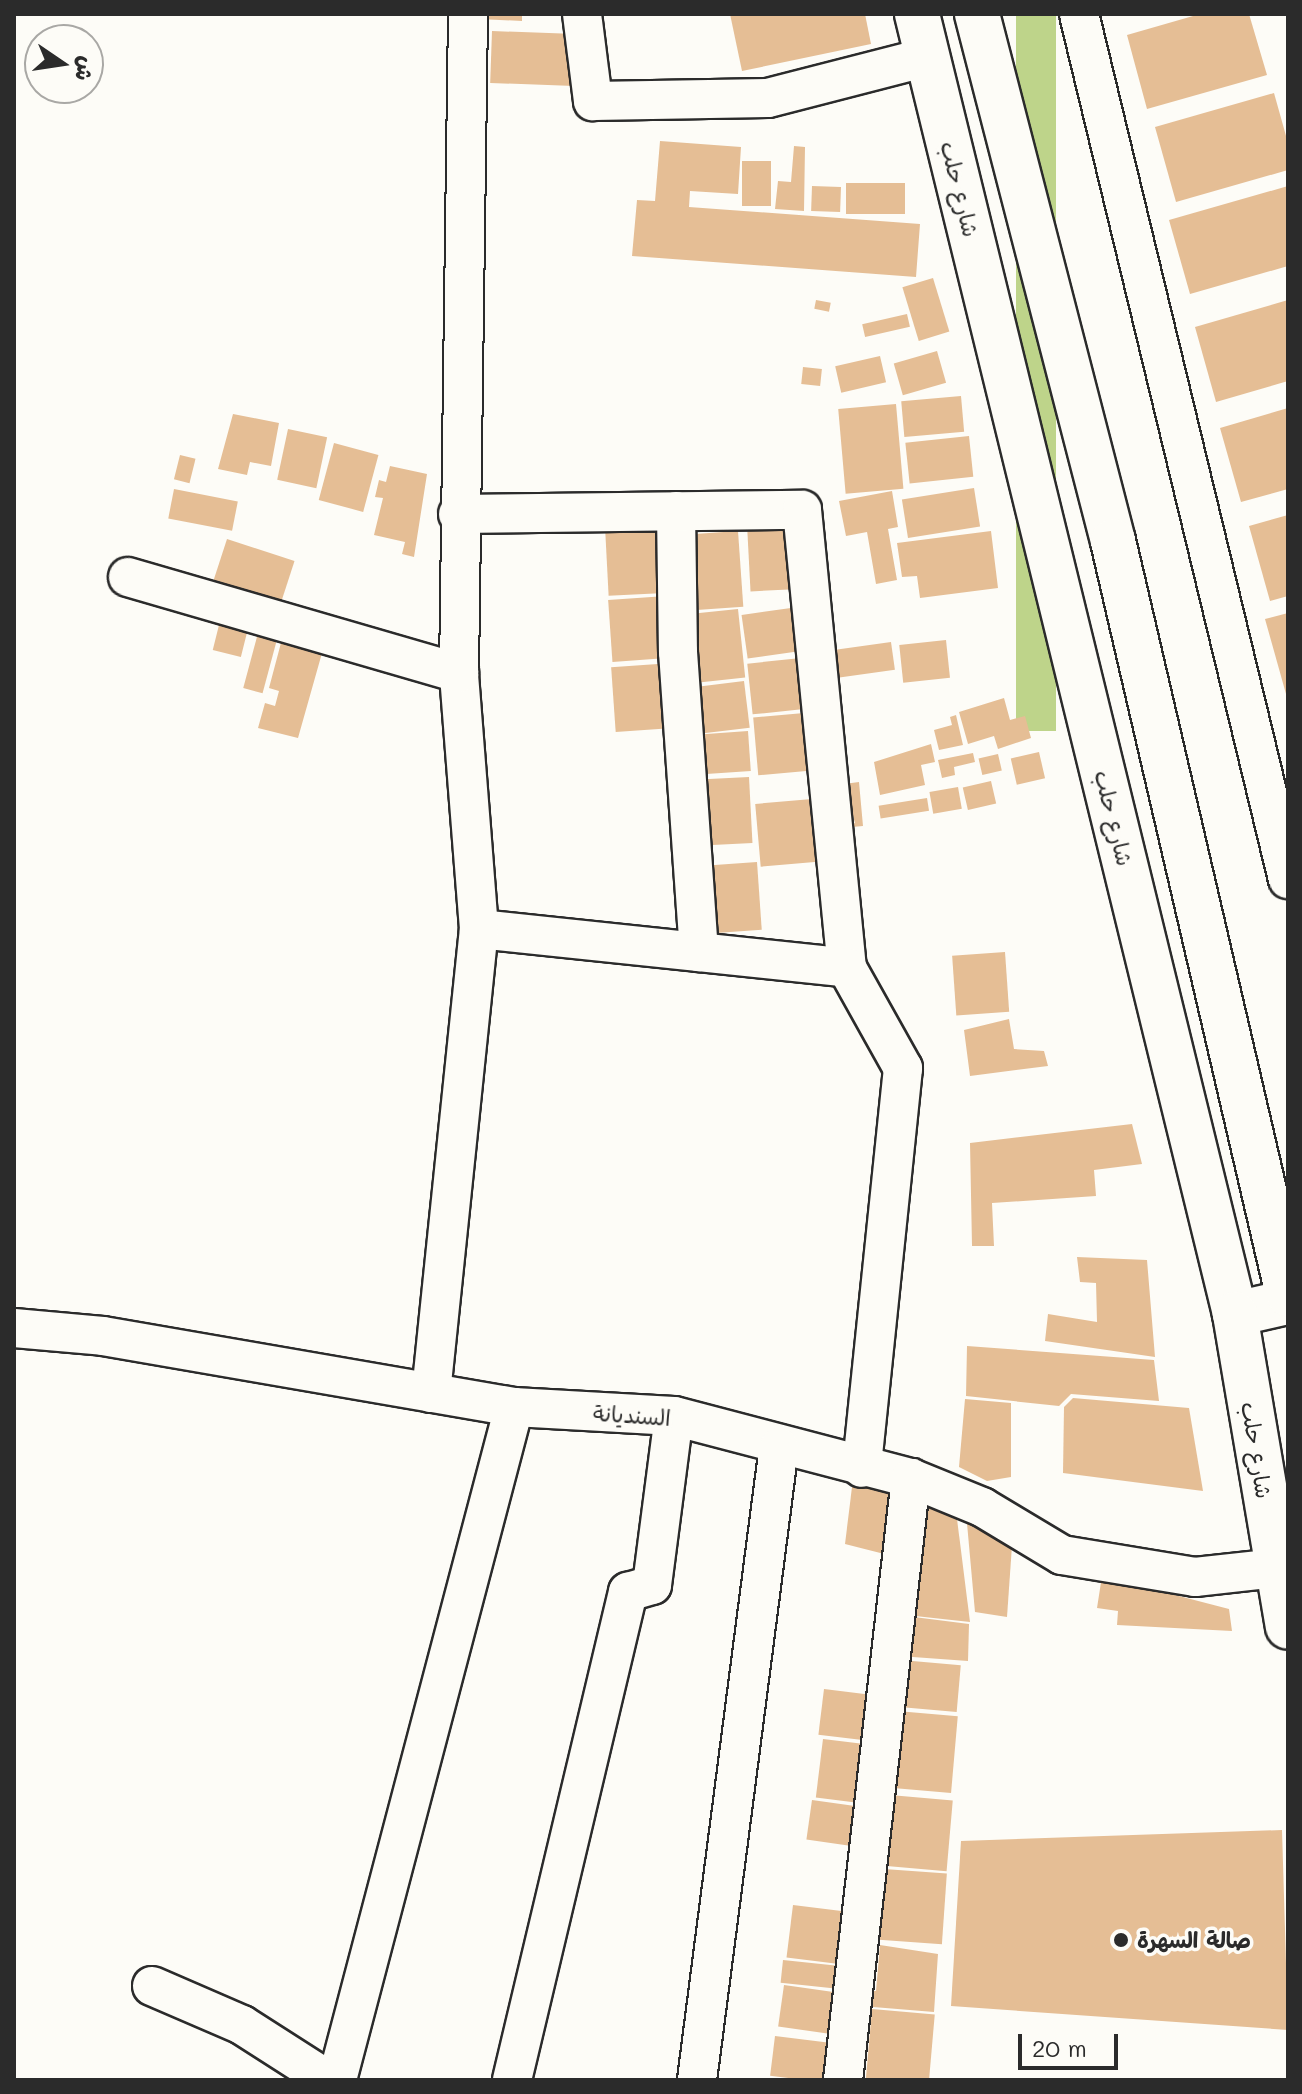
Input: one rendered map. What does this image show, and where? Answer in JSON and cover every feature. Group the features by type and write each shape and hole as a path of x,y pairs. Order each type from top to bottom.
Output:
{"main road":[{"name":"شارع حلب","path":"917,14 1235,1314 1288,1627"},
{"path":"977,14 1113,541 1288,1294"},
{"path":"1235,1314 1288,1302"}],"street":[{"path":"431,1393 479,929 459,673 458,514 468,14"},
{"path":"582,14 593,101 768,98 928,57"},
{"path":"1079,14 1288,879"},
{"path":"458,514 802,510 847,968 903,1068 862,1468"},
{"path":"676,511 678,652 699,952"},
{"path":"128,577 459,673"},
{"path":"479,929 847,968"},
{"name":"السنديانة","path":"14,1328 103,1336 514,1407 674,1416 779,1447 911,1478 982,1507 1062,1555 1195,1577 1276,1568"},
{"path":"337,2080 514,1407"},
{"path":"512,2080 628,1592 652,1585 674,1416"},
{"path":"697,2080 779,1447"},
{"path":"843,2080 911,1478"},
{"path":"152,1986 242,2025 328,2080"}],"green space":[{"path":"1016,14 1056,14 1056,731 1016,731"}],"building":[{"path":"480,14 522,14 522,21 479,19"},
{"path":"730,14 865,14 871,44 742,71"},
{"path":"1200,14 1249,14 1267,75 1147,109 1127,35"},
{"path":"492,31 576,34 574,86 490,83"},
{"path":"1274,93 1288,143 1288,170 1176,202 1155,127"},
{"path":"660,141 741,147 738,194 690,191 689,207 920,224 916,277 632,256 637,200 655,201"},
{"path":"794,146 805,147 804,211 775,209 778,181 791,182"},
{"path":"742,161 771,161 771,206 742,206"},
{"path":"846,183 905,183 905,214 846,214"},
{"path":"812,186 841,187 840,212 811,211"},
{"path":"1288,186 1288,266 1190,294 1169,220"},
{"path":"933,278 949,332 919,341 902,287"},
{"path":"816,300 831,303 829,312 814,309"},
{"path":"1288,300 1288,381 1216,402 1195,327"},
{"path":"907,314 910,327 865,337 862,324"},
{"path":"937,351 946,383 903,395 894,363"},
{"path":"880,356 886,382 841,393 835,366"},
{"path":"803,367 822,369 820,386 801,384"},
{"path":"961,396 964,432 904,437 901,401"},
{"path":"896,404 903,489 846,494 838,409"},
{"path":"1288,408 1288,489 1241,502 1220,428"},
{"path":"233,414 279,423 271,466 250,462 247,475 218,469"},
{"path":"288,429 327,437 316,488 277,480"},
{"path":"969,436 973,477 910,483 905,443"},
{"path":"334,443 378,455 363,512 319,500"},
{"path":"180,455 196,459 189,483 174,479"},
{"path":"390,466 427,474 414,557 402,554 405,542 374,535 383,498 375,497 379,480 386,482"},
{"path":"974,488 980,527 908,538 902,499"},
{"path":"174,489 238,501 232,531 168,518"},
{"path":"892,491 898,527 888,529 897,580 876,584 867,532 846,536 839,501"},
{"path":"1288,515 1288,596 1270,601 1249,526"},
{"path":"796,523 799,589 751,591 747,526"},
{"path":"661,525 665,593 609,596 605,528"},
{"path":"738,531 743,607 689,611 684,535"},
{"path":"991,531 998,588 920,598 917,576 902,577 897,543"},
{"path":"227,539 295,561 276,617 209,595"},
{"path":"666,596 670,658 612,662 608,600"},
{"path":"798,607 804,651 748,659 742,615"},
{"path":"738,609 745,678 694,683 687,614"},
{"path":"1288,613 1288,693 1286,694 1265,619"},
{"path":"220,621 248,628 241,657 213,650"},
{"path":"258,633 277,638 263,693 243,688"},
{"path":"282,639 322,653 298,738 258,728 265,703 275,706 279,691 269,688"},
{"path":"946,640 950,678 903,683 899,645"},
{"path":"891,642 895,670 831,679 827,651"},
{"path":"801,658 806,709 753,714 747,664"},
{"path":"672,663 677,728 616,732 611,667"},
{"path":"744,681 750,728 695,734 689,688"},
{"path":"1004,698 1010,720 1025,716 1031,738 998,749 994,736 968,744 959,712"},
{"path":"804,713 809,771 758,775 753,717"},
{"path":"956,715 963,745 939,750 934,730 952,725 950,717"},
{"path":"748,731 751,771 699,775 696,735"},
{"path":"931,744 935,762 921,765 925,785 880,795 874,762"},
{"path":"1039,752 1045,778 1017,785 1011,759"},
{"path":"973,753 975,762 954,767 955,775 942,778 938,760"},
{"path":"998,754 1002,771 982,775 979,758"},
{"path":"749,777 752,843 703,846 699,780"},
{"path":"991,781 996,803 968,810 963,788"},
{"path":"859,782 863,826 841,828 855,823 844,784"},
{"path":"958,787 962,809 933,814 929,792"},
{"path":"927,798 929,811 881,819 879,806"},
{"path":"812,799 817,862 761,867 755,804"},
{"path":"757,862 762,930 709,934 704,866"},
{"path":"1005,952 1009,1012 956,1016 952,956"},
{"path":"1009,1019 1014,1049 1044,1051 1048,1066 970,1076 964,1030"},
{"path":"1132,1124 1142,1164 1094,1170 1096,1196 992,1203 994,1246 972,1246 970,1143"},
{"path":"1077,1257 1147,1260 1155,1357 1045,1341 1048,1314 1097,1322 1096,1283 1080,1282"},
{"path":"967,1346 1154,1360 1159,1401 1071,1394 1059,1406 966,1396"},
{"path":"1073,1398 1189,1408 1203,1491 1063,1473 1064,1407"},
{"path":"965,1399 1011,1403 1011,1477 987,1481 959,1467"},
{"path":"853,1479 908,1495 900,1558 845,1544"},
{"path":"918,1490 955,1503 970,1622 906,1615"},
{"path":"965,1501 1013,1531 1007,1617 975,1612"},
{"path":"1102,1576 1229,1609 1232,1631 1117,1625 1118,1611 1097,1608"},
{"path":"906,1616 969,1624 968,1661 899,1656"},
{"path":"901,1660 961,1665 957,1712 897,1707"},
{"path":"824,1689 879,1696 873,1741 818,1735"},
{"path":"897,1711 958,1716 951,1793 890,1788"},
{"path":"823,1739 873,1745 865,1804 816,1798"},
{"path":"890,1795 953,1800 947,1871 884,1866"},
{"path":"812,1800 867,1808 862,1847 806,1840"},
{"name":"صالة السهرة","path":"1282,1830 1288,2030 951,2006 961,1841"},
{"path":"884,1869 947,1873 942,1944 879,1940"},
{"path":"793,1905 852,1912 845,1965 787,1958"},
{"path":"880,1945 938,1954 934,2012 861,2006 864,1990 876,1991"},
{"path":"783,1960 845,1966 842,1989 781,1983"},
{"path":"784,1985 840,1993 835,2035 778,2027"},
{"path":"872,2009 935,2014 929,2080 866,2080"},
{"path":"775,2036 836,2043 831,2080 770,2076"}],"place":[{"name":"صالة السهرة","path":"1121,1940"}]}
